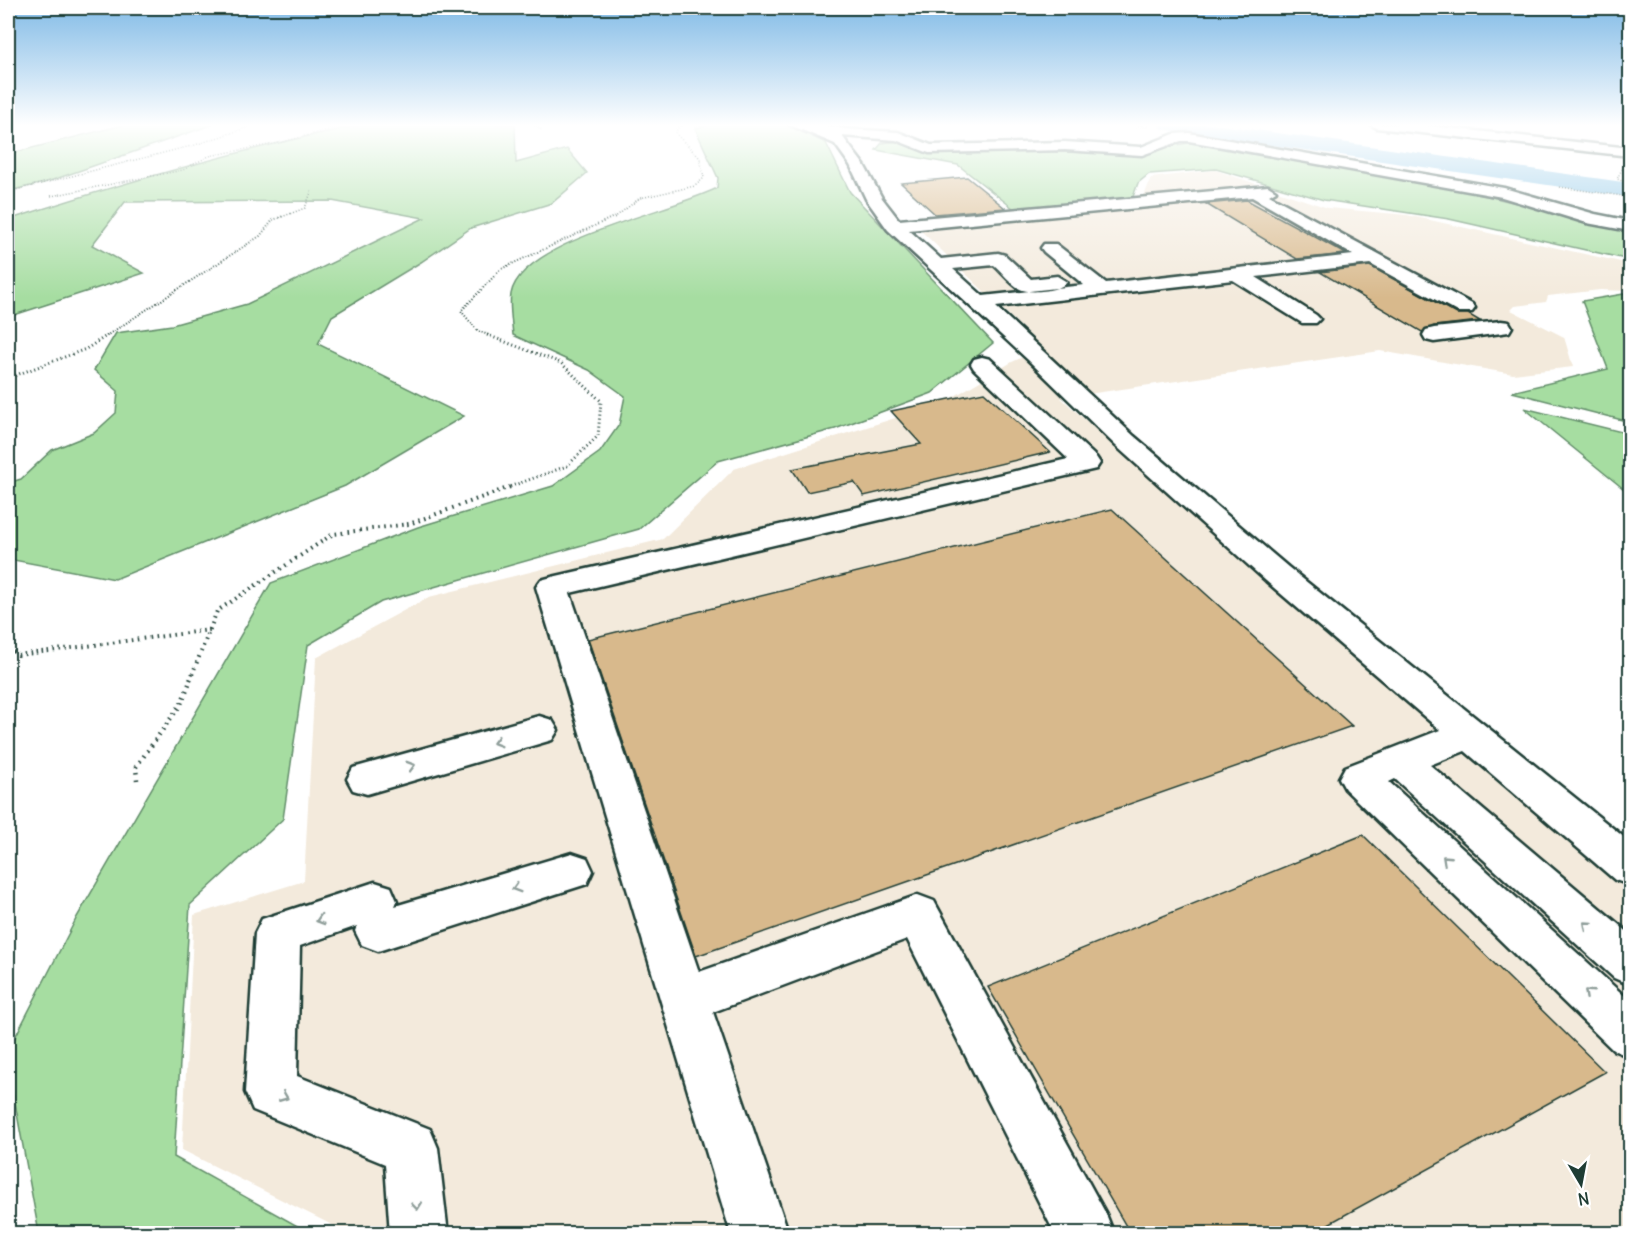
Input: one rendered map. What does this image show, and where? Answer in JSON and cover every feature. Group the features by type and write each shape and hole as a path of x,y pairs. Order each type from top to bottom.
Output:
{"street":[{"path":"865,182 874,199 894,226 1142,456 1277,574 1630,867"},
{"path":"1442,182 1504,193 1593,219 1630,226"},
{"path":"894,226 1264,194 1465,308"},
{"path":"1050,248 1101,289"},
{"path":"979,303 1374,258"},
{"path":"938,265 998,259 1027,285 1062,281 1075,292"},
{"path":"1237,274 1309,320"},
{"path":"1434,335 1501,327"},
{"path":"760,1233 552,587 1087,463 982,364"},
{"path":"367,779 539,730"},
{"path":"1470,734 1359,778 1630,1033"},
{"path":"1401,761 1630,963"},
{"path":"419,1233 411,1148 271,1092 278,933 377,916 572,871"},
{"path":"685,1000 918,915 1086,1233"}],"path":[{"path":"8,192 48,182"},
{"path":"51,196 123,182"},
{"path":"137,780 136,767 181,704 217,611 333,534 409,524 567,466 598,436 601,401 561,363 478,331 461,311 501,269 615,217 640,198 695,186 700,182"},
{"path":"8,378 86,349 260,236 273,219 305,208 312,190"},
{"path":"8,648 18,655 210,630"}],"shaded area":[{"path":"1149,182 1250,182 1328,208 1407,215 1630,264 1630,291 1600,290 1548,296 1546,302 1515,306 1511,310 1564,337 1573,367 1513,374 1380,351 1061,398 1275,591 1630,891 1630,1233 348,1233 182,1150 194,915 304,881 316,658 429,597 663,539 734,469 943,403 1012,362 1043,348 915,225 1141,204"}],"green space":[{"path":"8,182 47,182 44,183 8,191"},
{"path":"132,182 577,182 552,203 471,228 421,262 332,316 318,344 464,416 345,486 115,579 8,559 8,483 21,479 52,450 94,433 116,413 118,391 94,370 116,333 172,325 247,304 424,218 332,201 125,202 92,245 144,273 8,317 8,220"},
{"path":"718,182 845,182 850,192 993,343 932,393 835,429 718,461 639,529 381,602 308,645 283,819 190,905 174,1157 310,1233 39,1233 8,1065 8,1051 77,917 271,583 418,527 553,486 600,452 619,425 625,396 589,370 513,335 511,294 521,275 541,258 568,243 717,188"},
{"path":"980,182 1139,182 1131,202 1018,212"},
{"path":"1261,182 1422,182 1453,188 1630,230 1630,260 1449,219 1324,200"},
{"path":"1630,293 1630,422 1512,392 1608,369 1582,301"},
{"path":"1524,408 1630,434 1630,494"}],"building":[{"path":"973,182 1005,208 935,214 901,183"},
{"path":"1247,200 1346,254 1297,259 1206,204"},
{"path":"1370,266 1457,314 1468,314 1480,321 1434,326 1422,332 1320,272"},
{"path":"984,392 1050,452 864,496 854,482 807,492 792,469 921,444 891,411"},
{"path":"1112,509 1352,726 696,956 588,639"},
{"path":"1363,835 1605,1072 1312,1233 1130,1233 988,987"}],"waterway":[{"path":"1573,182 1630,190"}]}
